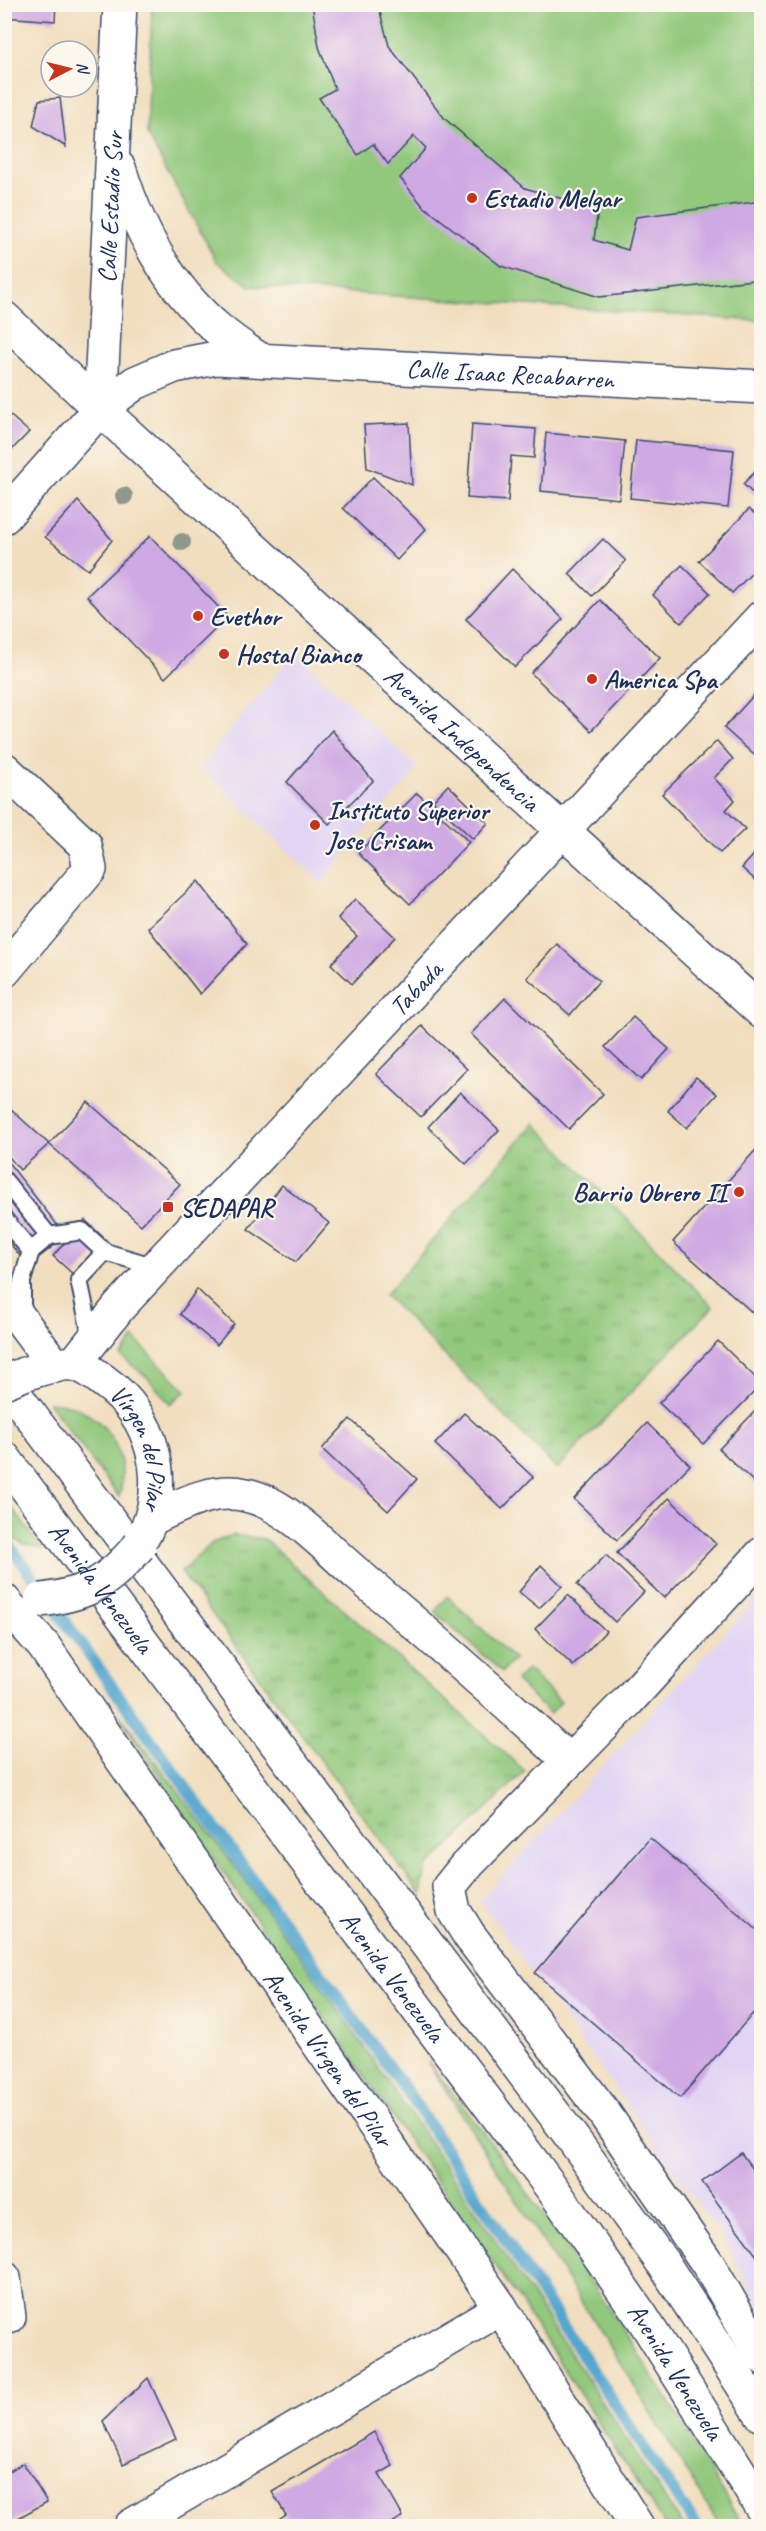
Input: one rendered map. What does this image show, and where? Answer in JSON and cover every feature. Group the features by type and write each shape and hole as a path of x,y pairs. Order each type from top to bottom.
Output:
{"main road":[{"name":"Calle Estadio Sur","path":"100,409 120,4"},
{"path":"112,149 130,203 152,249 182,292 218,330 260,360"},
{"name":"Avenida Independencia","path":"4,318 100,409 762,1012"},
{"name":"Calle Isaac Recabarren","path":"4,517 100,409 135,383 174,366 216,358 762,387"},
{"name":"Tabada","path":"74,1357 762,617"},
{"path":"4,769 85,844 90,869 4,971"},
{"path":"13,1308 74,1357"},
{"path":"11,1378 74,1357"},
{"name":"Vírgen del Pilar","path":"4,1593 12,1597 41,1600 69,1596 97,1585 120,1568 145,1532 157,1491 155,1453 140,1418 116,1390 74,1357"},
{"name":"Avenida Venezuela","path":"11,1378 580,2148 663,2263 762,2415"},
{"name":"Avenida Venezuela","path":"4,1458 554,2191 642,2317 762,2508"},
{"path":"145,1532 186,1502 211,1494 237,1493 262,1499 306,1530 422,1629 569,1761"},
{"path":"762,1554 627,1702 449,1887 454,1911 469,1935 604,2114 702,2255 762,2357"},
{"name":"Avenida Virgen del Pilar","path":"4,1601 44,1645 501,2308 637,2526"},
{"path":"4,2278 9,2317"},
{"path":"131,2526 501,2308"}],"lane":[{"path":"4,1180 49,1236"},
{"path":"4,1219 30,1251"},
{"path":"13,1308 30,1251 49,1236 82,1231 105,1252 156,1267"},
{"path":"74,1357 79,1280 105,1252"}],"shaded area":[{"name":"Instituto Superior Jose Crisam","path":"295,653 418,768 321,883 200,767"},
{"path":"761,1594 761,2311 725,2242 480,1900"}],"green space":[{"name":"Estadio Melgar","path":"152,5 761,5 761,321 250,286 217,262 147,134"},
{"path":"534,1123 713,1307 557,1469 385,1295"},
{"path":"134,1338 186,1391 170,1404 147,1377 121,1356"},
{"path":"48,1402 66,1404 82,1411 108,1432 121,1462 122,1479 119,1497"},
{"path":"5,1498 42,1549 23,1544 5,1533"},
{"path":"233,1535 264,1539 525,1771 426,1868 421,1895 181,1572 212,1543"},
{"path":"447,1596 514,1659 502,1672 435,1612"},
{"path":"527,1669 561,1702 550,1714 516,1681"},
{"path":"119,1715 268,1912 340,2013 480,2216 683,2526 665,2526 518,2298 193,1829"},
{"path":"428,2062 514,2173 595,2288 671,2405 742,2526 720,2526 614,2353"}],"building":[{"path":"4,4 56,4 55,21 4,17"},
{"path":"312,4 378,4 389,46 445,119 525,188 598,209 594,240 628,250 636,217 762,201 762,279 599,297 501,266 423,206 400,178 426,148 414,136 388,164 373,144 358,155 319,98 335,89 319,47"},
{"path":"60,99 66,147 33,126 39,100"},
{"path":"4,410 29,432 4,458"},
{"path":"409,423 412,485 367,468 364,425"},
{"path":"472,424 536,429 534,458 511,456 508,501 467,498"},
{"path":"546,433 625,441 619,499 541,491"},
{"path":"636,440 734,450 728,508 630,498"},
{"path":"762,465 762,502 743,484"},
{"path":"373,477 426,529 397,560 343,508"},
{"path":"78,501 112,540 88,570 45,537"},
{"path":"749,509 762,520 762,563 732,593 699,561"},
{"path":"150,536 228,617 165,678 87,596"},
{"path":"603,539 626,561 592,596 569,574"},
{"path":"682,565 710,593 681,623 653,595"},
{"path":"512,569 563,619 515,667 466,619"},
{"path":"600,600 660,658 591,731 531,673"},
{"path":"762,686 762,762 724,728"},
{"path":"332,730 373,781 329,824 287,782"},
{"path":"717,741 733,759 714,778 735,800 726,810 745,829 720,853 662,794"},
{"path":"448,785 488,823 473,839 433,801"},
{"path":"417,793 469,842 410,904 358,853"},
{"path":"762,846 762,886 742,868"},
{"path":"198,881 247,944 200,994 148,928"},
{"path":"355,899 395,937 352,984 331,964 357,936 338,918"},
{"path":"557,944 599,981 570,1015 527,978"},
{"path":"505,998 603,1094 569,1129 471,1034"},
{"path":"633,1017 669,1049 641,1080 605,1047"},
{"path":"422,1026 467,1069 421,1117 376,1074"},
{"path":"696,1077 717,1094 687,1128 668,1111"},
{"path":"460,1092 499,1130 466,1164 428,1127"},
{"path":"88,1102 180,1184 141,1225 49,1144"},
{"path":"4,1103 49,1144 20,1170 4,1151"},
{"name":"Barrio Obrero II","path":"762,1143 762,1321 673,1242"},
{"path":"4,1157 66,1236 28,1266 4,1236"},
{"path":"282,1185 329,1223 296,1262 248,1229"},
{"path":"85,1220 107,1241 75,1276 53,1256"},
{"path":"197,1289 234,1324 217,1345 180,1314"},
{"path":"718,1341 762,1384 703,1444 659,1403"},
{"path":"755,1411 762,1418 762,1481 757,1485 719,1449"},
{"path":"464,1413 533,1477 502,1509 435,1444"},
{"path":"350,1419 417,1479 388,1511 322,1449"},
{"path":"647,1423 690,1465 617,1540 574,1499"},
{"path":"669,1498 716,1544 664,1598 617,1553"},
{"path":"606,1555 644,1592 615,1622 577,1585"},
{"path":"541,1565 562,1586 539,1608 519,1592"},
{"path":"568,1595 606,1631 573,1666 535,1629"},
{"path":"650,1838 762,1934 762,2003 680,2098 535,1973"},
{"path":"741,2153 762,2181 762,2263 702,2182"},
{"path":"148,2378 176,2439 123,2464 103,2421"},
{"path":"374,2432 393,2466 379,2474 403,2517 386,2526 271,2525 286,2515 272,2492"},
{"path":"23,2463 47,2502 4,2526 4,2474"}],"waterway":[{"path":"4,1538 410,2096 696,2526"}],"place":[{"name":"Estadio Melgar","path":"472,198"},
{"name":"Evethor","path":"198,616"},
{"name":"Hostal Bianco","path":"224,654"},
{"name":"America Spa","path":"592,679"},
{"name":"Instituto Superior Jose Crisam","path":"315,825"},
{"name":"Barrio Obrero II","path":"739,1192"},
{"name":"SEDAPAR","path":"168,1207"}]}
